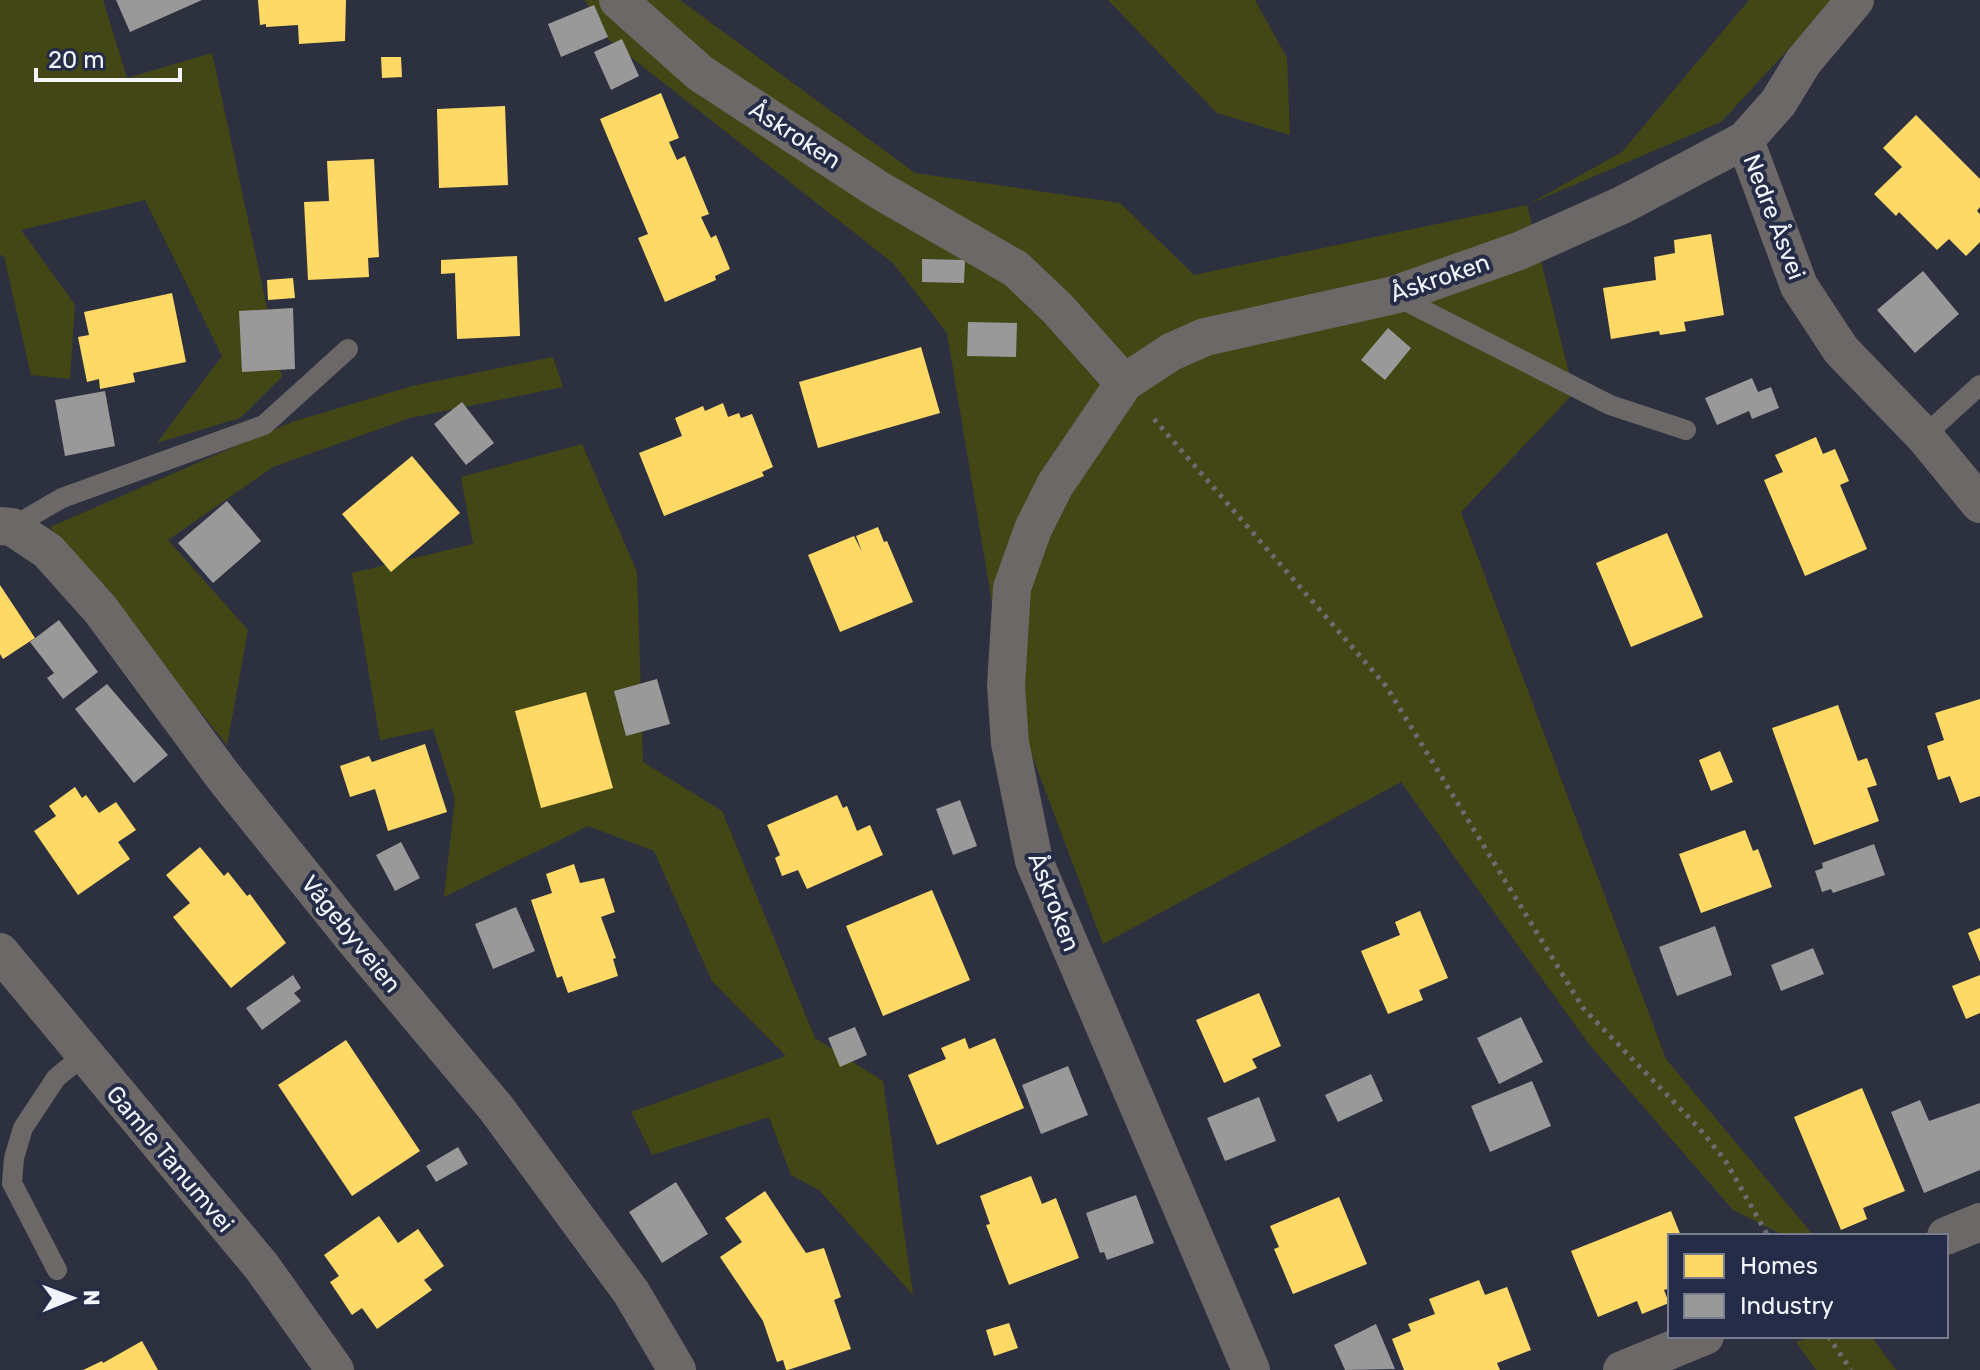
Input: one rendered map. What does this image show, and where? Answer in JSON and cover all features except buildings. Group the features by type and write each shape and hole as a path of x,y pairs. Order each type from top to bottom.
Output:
{"street":[{"name":"Åskroken","path":"618,0 700,73 879,190 1016,269 1058,309 1124,383"},
{"name":"Nedre Åsvei","path":"1855,0 1803,62 1778,103 1745,140 1799,286 1841,350 1924,436 1980,504"},
{"name":"Åskroken","path":"1251,1370 1034,861 1010,743 1006,686 1012,588 1033,529 1055,485 1124,383 1171,352 1205,337 1394,295 1519,251 1622,205 1745,140"},
{"name":"Vågebyveien","path":"6,526 48,551 100,609 223,776 496,1108 631,1292 677,1370"},
{"name":"Gamle Tanumvei","path":"0,952 262,1267 335,1370"},
{"path":"1948,1235 1980,1222"},
{"path":"1622,1370 1700,1338"}],"lane":[{"path":"1394,295 1610,405 1686,430"},
{"path":"6,526 62,498 264,425 348,349"},
{"path":"1924,436 1980,385"},
{"path":"57,1270 12,1183 14,1158 23,1128 56,1078 84,1055"}],"path":[{"path":"1124,383 1386,686 1583,1008 1699,1128 1725,1160 1767,1234"},
{"path":"1829,1338 1851,1370"}],"green space":[{"path":"0,0 103,0 127,78 212,53 282,377 240,418 157,443 222,356 145,200 21,230 75,305 70,379 31,375 4,256 0,255"},
{"path":"585,0 680,0 915,173 1120,203 1194,275 1527,205 1574,393 1461,512 1666,1059 1812,1234 1781,1234 1733,1210 1588,1043 1401,782 1103,944 1006,686 947,333 893,263 609,40"},
{"path":"1108,0 1255,0 1287,58 1290,135 1217,113"},
{"path":"1749,0 1834,0 1721,122 1527,205 1622,152"},
{"path":"553,357 563,387 410,418 273,467 168,540 248,630 227,745 50,527 292,422 412,386"},
{"path":"582,444 637,572 643,762 722,811 815,1038 883,1081 913,1295 819,1190 791,1175 769,1117 652,1155 631,1112 786,1056 712,981 654,851 588,826 444,897 455,799 433,729 380,740 352,573 473,544 461,477"},
{"path":"1808,1338 1872,1338 1896,1370 1816,1370 1796,1342"}]}
